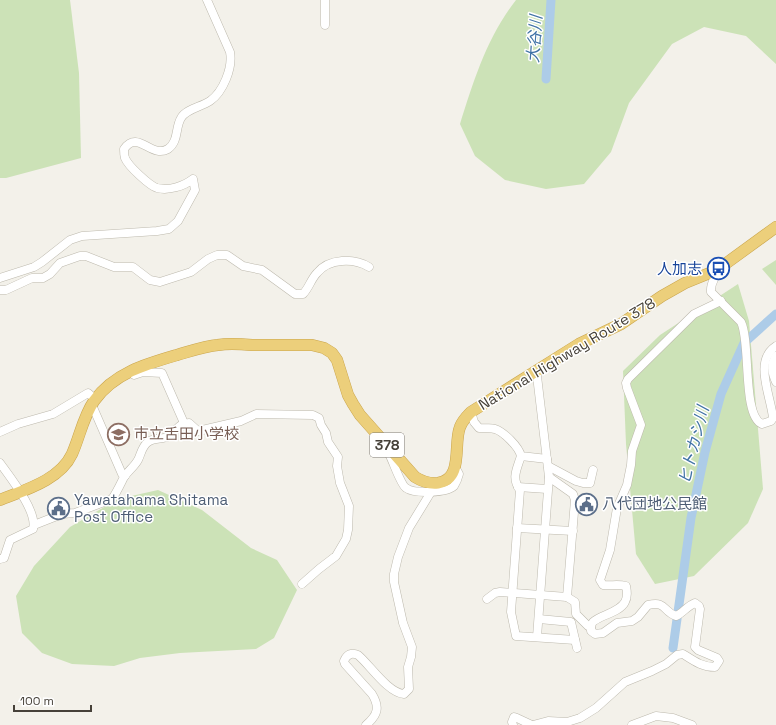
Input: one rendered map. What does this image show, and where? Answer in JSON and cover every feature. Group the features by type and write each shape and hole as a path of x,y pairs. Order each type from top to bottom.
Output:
{"highway":[{"name":"National Highway Route 378","path":"455,467 457,457 457,436 464,418 471,412 579,344 621,324 662,296 717,270 776,227"},
{"name":"378","path":"0,500 21,492 59,472 72,454 83,421 94,402 105,389 119,378 148,364 218,344 312,345 324,348 332,353 338,360 348,395 360,415 422,482 431,484 443,482 451,476 455,467"}],"street":[{"path":"0,278 34,267 70,240 82,236 157,231 169,229 178,222 195,190 193,179 178,186 158,188 149,183 128,163 125,158 124,149 130,143 136,142 142,143 151,149 158,151 168,149 175,140 181,117 189,111 210,101 225,82 230,68 231,58 227,45 207,0"},
{"path":"325,0 325,25"},
{"path":"0,290 6,290 32,278 43,278 50,274 60,264 80,256 86,256 114,266 133,267 150,280 160,282 191,272 208,259 217,255 227,255 243,266 262,270 295,294 299,295 303,294 317,272 325,266 336,262 350,261 362,262 369,266"},
{"path":"717,270 716,276 711,282 711,292 741,322 744,327 747,352 748,384 753,413 757,420 762,424 771,421 773,418 765,374 765,363 771,349 776,346"},
{"path":"591,627 593,622 619,608 625,602 627,595 626,586 620,584 609,586 603,585 600,580 610,550 617,508 628,485 632,450 641,425 626,383 628,379 694,314 721,301"},
{"path":"776,356 773,360 772,367 773,376 776,382"},
{"path":"535,371 537,376 549,477 537,637"},
{"path":"119,378 123,380 143,372 162,373 184,423"},
{"path":"0,432 18,424 53,414 88,393 94,402 122,474 125,476"},
{"path":"471,412 474,422 479,428 495,429 513,443 519,450 520,456 514,478 520,490 511,612 516,636 570,640 576,644 571,622 539,619"},
{"path":"34,524 62,514 75,513 112,499 125,476 132,470 138,461 143,447 153,439 169,436 178,426 184,423 189,423 198,431 241,421 256,414 313,415 319,418 320,425 326,433 328,442 338,457 337,466 340,483 349,506 348,530 346,539 336,556 302,584"},
{"path":"389,446 387,450 400,480 406,488 414,491 430,492 449,489 455,485 459,474 455,467"},
{"path":"520,456 548,463 583,483 590,483 593,470"},
{"path":"0,463 21,492 29,508 34,524 33,529 10,540 4,558 0,558"},
{"path":"549,477 573,494 575,500 567,597"},
{"path":"518,487 547,488"},
{"path":"366,725 372,720 377,712 375,698 344,661 345,658 352,653 358,655 396,692 404,694 409,689 408,667 412,647 403,622 394,582 394,574 398,557 409,528 430,492"},
{"path":"517,528 573,531"},
{"path":"486,599 495,593 567,597 575,602 576,614 591,627 591,631 595,634 604,633 617,623 632,621 638,617 648,605 654,603 661,604 672,615 676,616 681,614 692,604 695,604 699,606 700,609 695,647 698,650 717,658 719,661 715,667 709,667 698,664 684,654 677,655 666,664 625,682 596,708 580,718 567,722 548,721 533,725 514,717 512,722 513,725"},
{"path":"632,725 656,716 673,718 692,725"}],"green space":[{"path":"0,0 70,0 79,73 81,158 6,178 0,178"},
{"path":"516,0 776,0 776,64 746,36 704,27 672,44 629,103 611,152 584,184 546,189 505,180 475,156 460,124 482,59 497,29"},
{"path":"776,260 776,285 762,269"},
{"path":"738,284 749,321 763,489 748,523 694,576 655,584 636,554 626,444 623,371 660,335"},
{"path":"158,490 202,510 251,548 277,560 297,590 274,638 256,649 180,653 140,658 114,666 72,664 42,653 22,633 16,596 34,566 70,527 118,499"}],"waterway":[{"name":"大谷川","path":"546,79 551,0"},
{"name":"ヒトカシ川","path":"673,648 691,518 705,452 721,394 744,343 776,314"}],"place":[{"name":"人加志","path":"718,269"},
{"name":"市立舌田小学校","path":"119,434"},
{"name":"八代団地公民館","path":"586,504"},
{"name":"Yawatahama Shitama Post Office","path":"58,509"}]}
